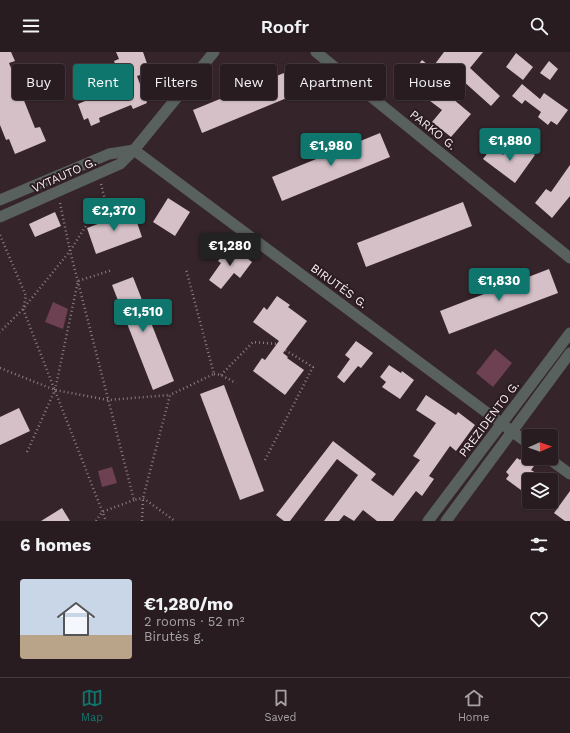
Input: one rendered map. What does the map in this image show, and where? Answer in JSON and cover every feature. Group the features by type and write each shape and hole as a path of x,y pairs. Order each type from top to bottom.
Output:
{"street":[{"name":"VYTAUTO G.","path":"0,217 120,164 134,150 214,52"},
{"name":"PARKO G.","path":"316,52 570,258"},
{"name":"VYTAUTO G.","path":"0,200 109,154 134,150"},
{"name":"BIRUTĖS G.","path":"134,150 522,439"},
{"name":"PREZIDENTO G.","path":"428,521 570,333"},
{"path":"446,521 570,353"},
{"path":"558,465 570,474"}],"path":[{"path":"0,332 23,309 70,251 89,221 108,212 98,174"},
{"path":"58,192 70,251 134,500"},
{"path":"0,235 26,296 23,309 106,521"},
{"path":"186,269 214,374"},
{"path":"78,281 112,270"},
{"path":"28,452 55,390 78,281"},
{"path":"221,375 253,342 277,344"},
{"path":"265,460 313,367 285,350"},
{"path":"0,368 55,390 108,400 170,395 214,374 221,375 236,383"},
{"path":"142,521 143,498 170,395"},
{"path":"96,521 102,512 143,498 175,521"}],"shaded area":[{"path":"53,302 68,309 63,329 45,322"},
{"path":"495,349 512,363 493,387 476,373"},
{"path":"112,467 117,483 102,487 98,471"}],"building":[{"path":"0,52 11,52 15,61 9,63 12,70 12,100 24,100 35,128 40,127 46,141 15,154 9,139 6,140 0,125"},
{"path":"116,52 143,52 147,64 141,64 141,75 137,76 141,87 141,100 146,100 147,103 133,109 131,105 99,118 100,122 91,126 88,118 84,120 78,104 88,100 133,100 133,64 115,64 114,61 119,59"},
{"path":"444,52 483,52 470,68 500,96 491,106 465,83 465,64 435,64"},
{"path":"516,53 533,67 523,80 506,67"},
{"path":"422,60 427,64 419,64"},
{"path":"549,61 558,69 550,80 540,73"},
{"path":"285,73 285,99 202,133 193,110 220,99 277,100 277,76"},
{"path":"522,84 540,99 544,93 568,110 557,125 551,121 548,125 538,117 541,112 525,100 522,104 512,96"},
{"path":"429,100 454,100 471,114 451,137 432,122 442,110"},
{"path":"380,133 390,157 282,201 272,177"},
{"path":"509,146 518,153 524,147 535,155 515,183 483,159 492,147 503,155"},
{"path":"570,165 570,196 552,218 535,203 546,189 551,192"},
{"path":"168,198 190,212 175,236 153,222"},
{"path":"463,202 472,226 366,267 357,243"},
{"path":"133,211 142,237 96,254 87,228"},
{"path":"55,212 61,226 35,237 29,224"},
{"path":"230,245 252,262 240,278 234,273 221,289 209,280 221,263 218,261"},
{"path":"549,269 558,293 449,334 440,311"},
{"path":"133,277 174,381 153,390 112,285"},
{"path":"277,296 290,305 288,307 307,321 283,353 288,357 287,358 304,370 285,395 253,371 262,358 265,360 279,341 253,322 264,307 267,310"},
{"path":"356,341 373,353 361,368 358,366 344,383 337,377 350,359 345,355"},
{"path":"389,365 401,373 402,371 414,380 400,399 382,387 386,382 380,377"},
{"path":"224,385 264,491 240,500 200,394"},
{"path":"426,395 456,415 458,412 475,425 456,451 450,446 429,476 434,479 422,496 416,491 393,521 377,521 363,510 354,521 344,515 339,521 324,521 358,475 337,459 290,521 284,521 276,515 333,441 376,474 371,480 393,496 420,460 413,456 436,423 416,410"},
{"path":"19,408 30,431 0,445 0,417"},
{"path":"517,458 520,460 522,458 522,465 533,465 534,466 531,470 536,473 522,473 522,491 506,479 509,475 506,472"},
{"path":"570,491 570,521 565,521 554,513"},
{"path":"62,508 70,521 41,521"}]}
